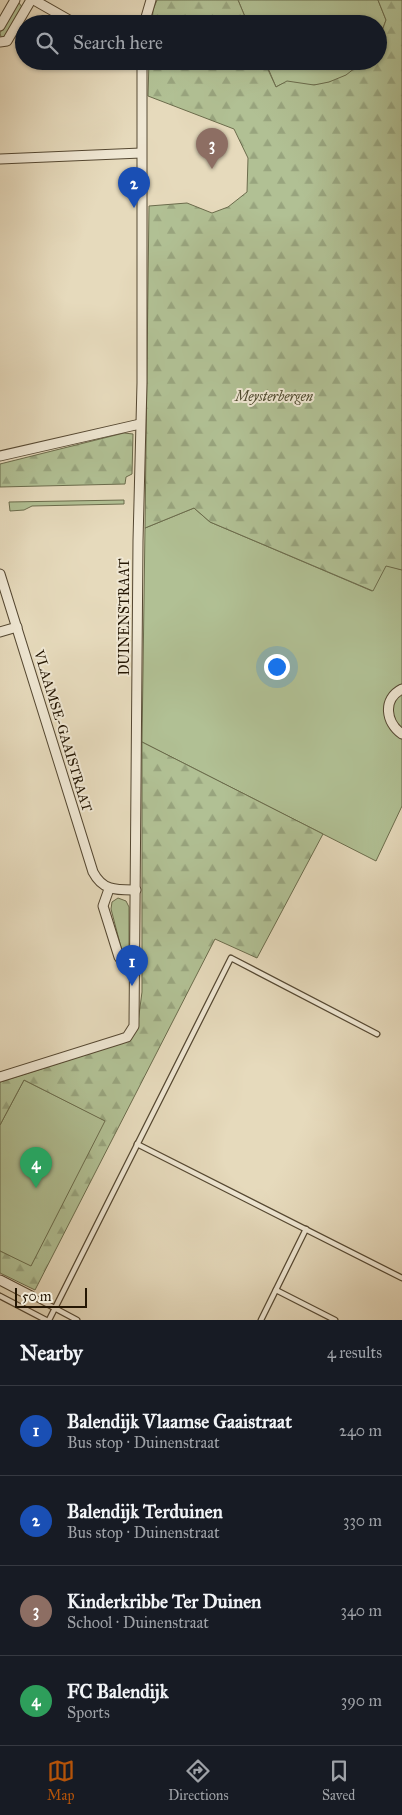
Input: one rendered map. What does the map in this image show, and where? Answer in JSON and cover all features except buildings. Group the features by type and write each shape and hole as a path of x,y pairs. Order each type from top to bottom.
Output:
{"street":[{"path":"0,26 15,0"},
{"path":"23,15 32,0 60,15"},
{"path":"147,15 151,0"},
{"path":"0,42 7,41 15,28"},
{"name":"DUINENSTRAAT","path":"0,1077 126,1037 134,1026 136,969 142,70"},
{"path":"0,159 141,153"},
{"path":"0,456 140,424"},
{"name":"VLAAMSE-GAAISTRAAT","path":"0,574 93,872 101,884 109,889"},
{"path":"0,632 17,627"},
{"path":"402,688 392,697 388,714 395,729 402,734"},
{"path":"136,890 109,889 104,906 122,963 136,969"},
{"path":"0,1280 31,1296"}],"lane":[{"path":"0,1296 47,1320 55,1309 231,958 377,1034"},
{"path":"137,1144 402,1278"},
{"path":"261,1320 306,1229"},
{"path":"276,1290 335,1320"},
{"path":"31,1296 77,1320"}],"green space":[{"path":"157,0 238,0 244,15 153,15"},
{"path":"238,0 378,0 384,15 244,15"},
{"name":"Meysterbergen","path":"378,0 402,0 402,570 386,566 373,591 210,522 194,508 145,528 149,206 187,203 212,213 228,207 247,192 248,158 234,129 148,96 149,70 268,70 276,87 287,81 314,85 329,82 346,75 352,70 387,70 387,15 384,15"},
{"path":"19,3 22,7 17,15 15,15 15,19 4,38 1,37 0,33 16,4"},
{"path":"269,70 355,70 327,83 308,85 291,82 276,87"},
{"path":"124,433 133,434 132,474 126,477 125,484 0,487 0,464"},
{"path":"124,500 124,504 32,506 24,510 10,511 9,502"},
{"path":"194,508 210,522 372,591 386,565 402,570 402,806 376,861 142,742 145,528"},
{"path":"142,742 323,834 257,958 215,939 35,1290 0,1273 0,1251 31,1266 105,1121 24,1080 0,1125 0,1082 129,1041 137,1030 142,992"},
{"path":"118,898 126,901 129,907 129,957 127,959 123,955 111,909 112,902"},
{"path":"24,1080 106,1121 31,1267 0,1251 0,1125"}],"place":[{"name":"Kinderkribbe Ter Duinen","path":"212,169"},
{"name":"Balendijk Terduinen","path":"134,208"},
{"name":"Balendijk Vlaamse Gaaistraat","path":"132,986"},
{"name":"FC Balendijk","path":"36,1188"}]}
